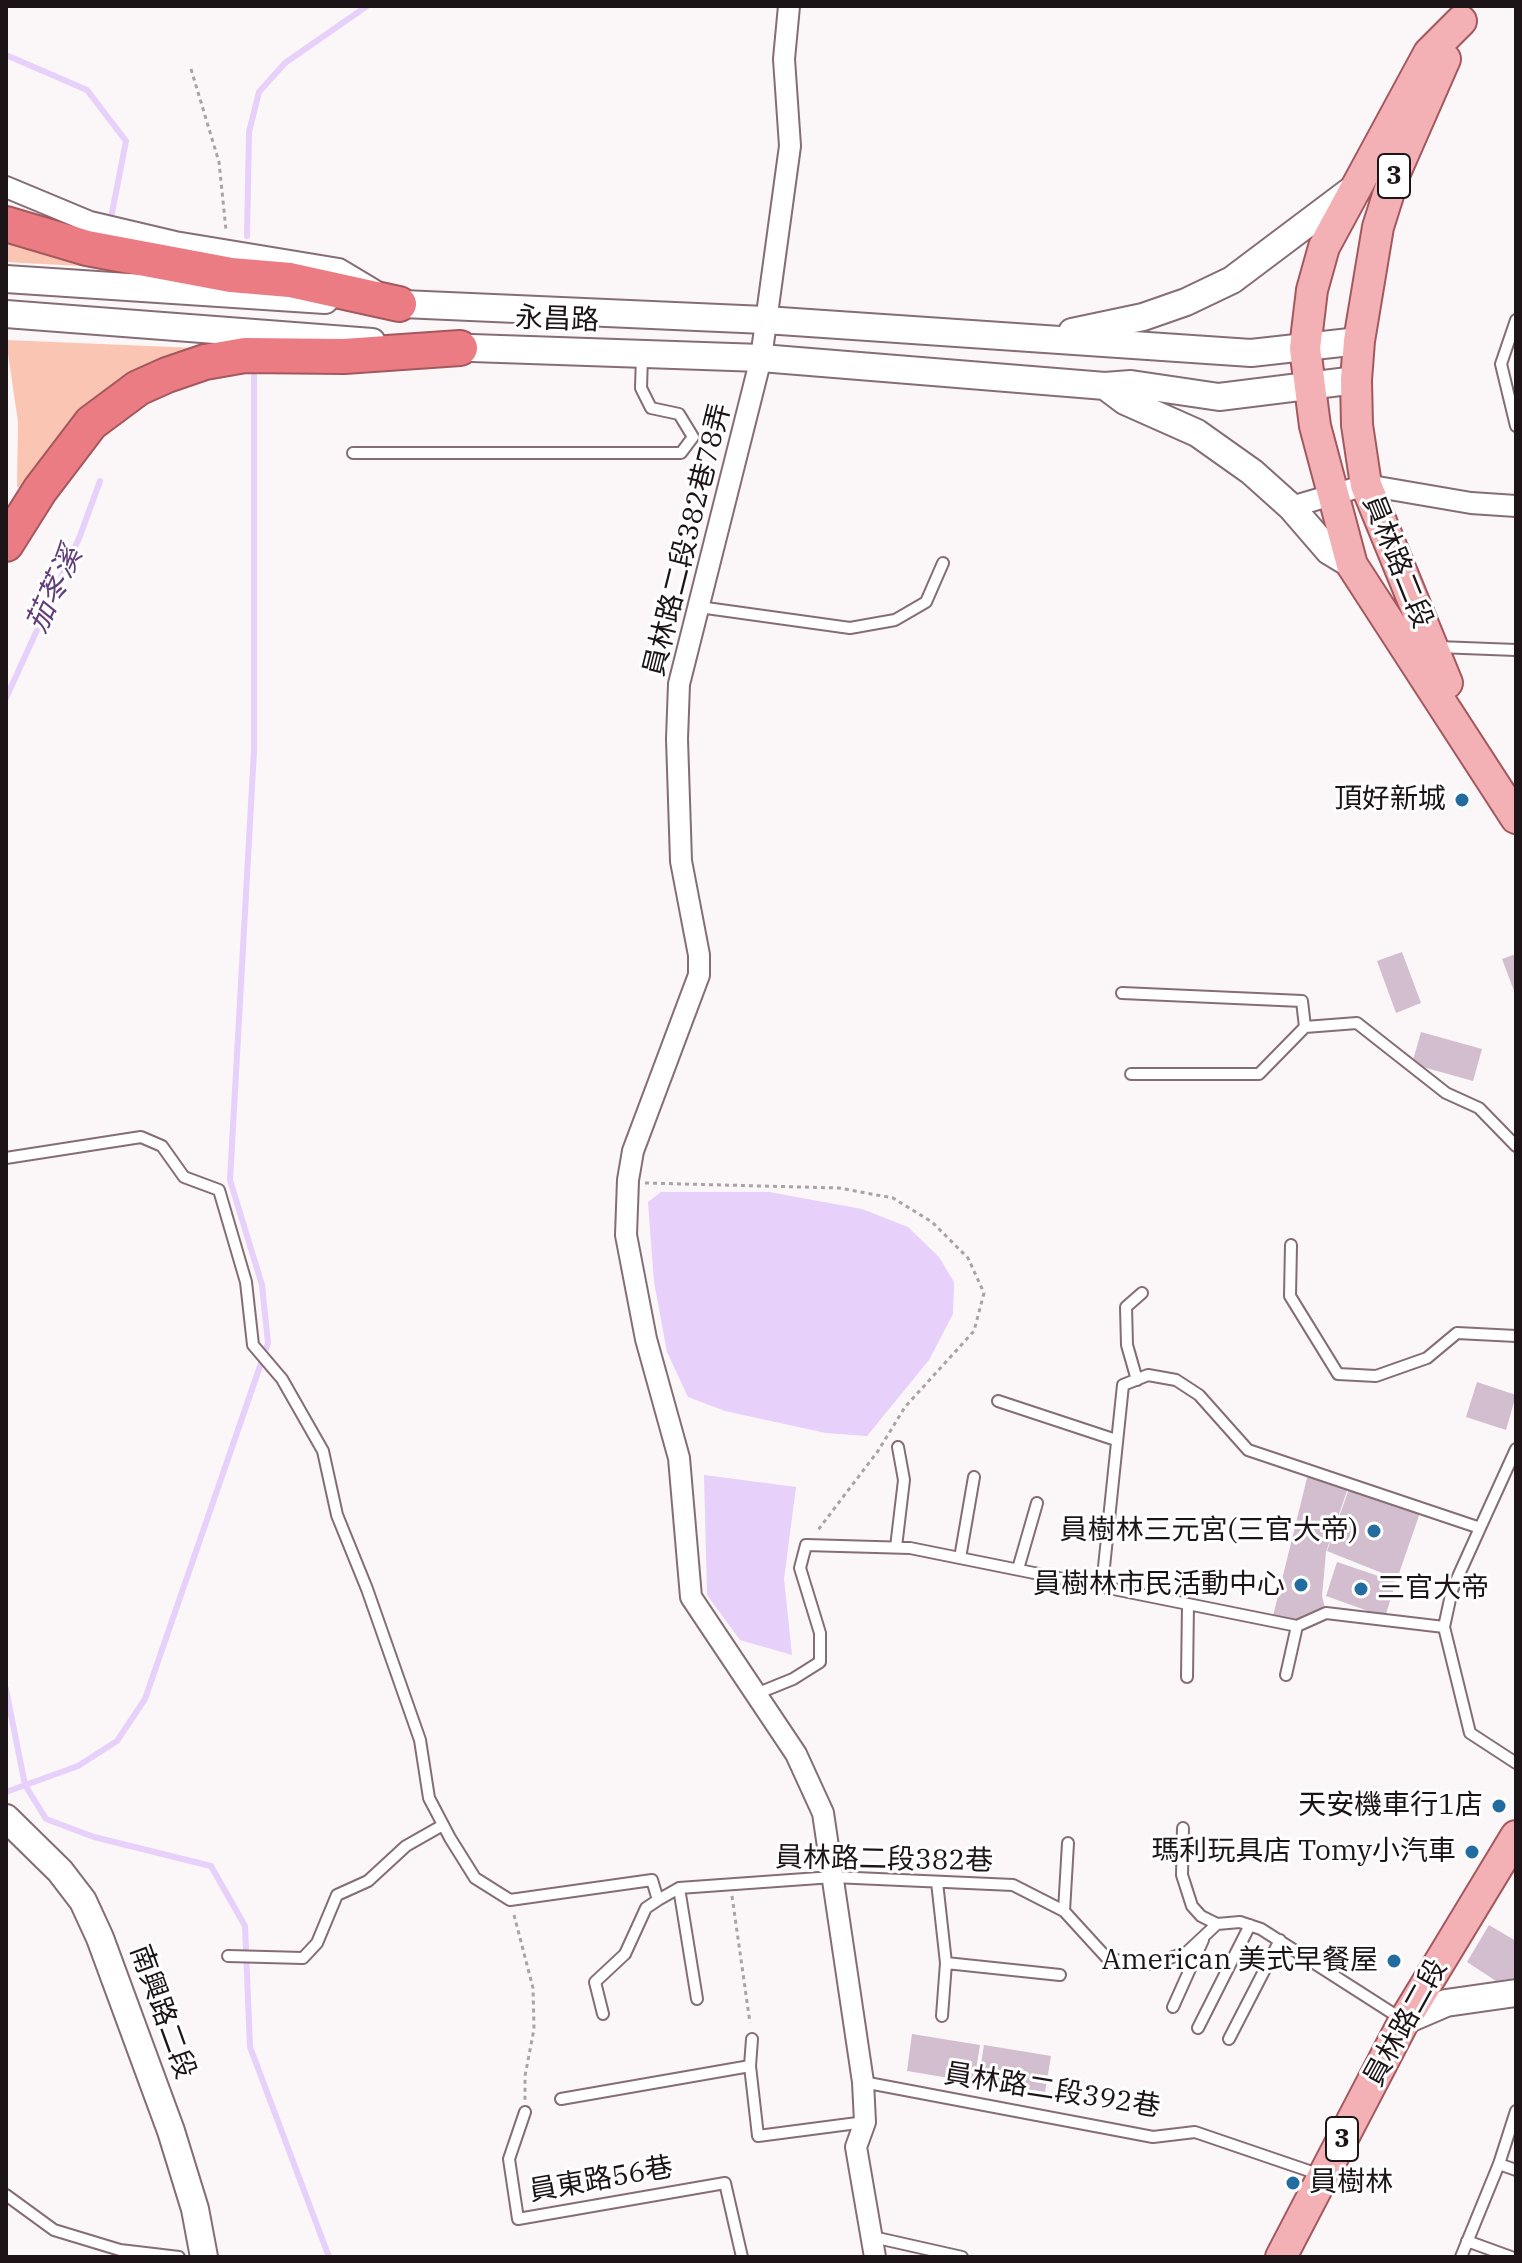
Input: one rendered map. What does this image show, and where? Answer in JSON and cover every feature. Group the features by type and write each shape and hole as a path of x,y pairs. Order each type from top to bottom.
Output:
{"highway":[{"path":"6,224 101,251 231,275 290,280 399,304"},
{"path":"6,544 40,490 91,423 111,406 158,379 205,362 245,355 344,356 460,348"}],"main road":[{"name":"3","path":"1311,385 1305,348 1312,290 1324,247 1429,53 1465,13"},
{"name":"3","path":"1359,341 1378,227 1395,173 1465,13"},
{"path":"1042,338 1143,317 1197,297 1232,280 1280,247 1353,189"},
{"name":"永昌路","path":"6,279 399,304 765,320 1251,353 1359,341"},
{"name":"永昌路","path":"6,314 460,348 761,358 1105,386 1131,384 1219,397 1356,380"},
{"name":"員林路二段","path":"1359,341 1357,425 1366,485 1484,771"},
{"name":"員林路二段","path":"1311,385 1315,426 1331,496 1352,565 1516,818"},
{"path":"1105,386 1125,401 1197,433 1252,472 1291,507 1329,551 1352,565"},
{"name":"南興路二段","path":"6,1818 60,1871 83,1901 94,1925 171,2131 195,2209 204,2257"},
{"name":"員林路二段","path":"1281,2257 1404,2021 1516,1836"},
{"path":"1404,2021 1446,2003 1516,1993"}],"street":[{"name":"員林路二段382巷78弄","path":"789,6 784,59 790,146 761,358 679,684 677,739 681,861 699,955 699,975 648,1105 628,1180 626,1235 646,1339 679,1458 691,1597 796,1754 823,1813 863,2082 865,2122 856,2147 874,2247"},
{"path":"6,187 90,222 339,269 399,304"},
{"path":"1291,507 1366,485 1471,503 1516,506"}],"lane":[{"path":"1516,322 1501,364 1516,426"},
{"path":"353,453 681,453 693,437 679,414 651,408 641,388 642,356"},
{"path":"699,607 850,628 895,620 926,602 943,563"},
{"path":"1431,647 1516,650"},
{"path":"1122,993 1302,1001 1305,1027"},
{"path":"1131,1074 1259,1074 1305,1027 1357,1023 1446,1093 1479,1108 1516,1146"},
{"path":"6,1158 141,1137 162,1146 184,1177 219,1190 246,1282 253,1345 282,1379 323,1451 337,1515 367,1589 415,1727 429,1798 475,1878 510,1900 652,1880 658,1900 646,1908 625,1954 595,1982 603,2014"},
{"path":"1291,1245 1290,1296 1338,1374 1376,1376 1427,1358 1457,1333 1516,1336"},
{"path":"1137,1380 1127,1345 1126,1307 1142,1293"},
{"path":"1102,1586 1123,1385 1148,1375 1176,1380 1199,1395 1248,1450 1480,1528"},
{"path":"998,1401 1116,1440"},
{"path":"896,1547 904,1480 898,1447"},
{"path":"1516,1449 1452,1590 1444,1627 1470,1733 1516,1763"},
{"path":"960,1558 974,1477"},
{"path":"1018,1569 1037,1503"},
{"path":"755,1694 793,1679 820,1662 820,1633 800,1568 806,1545 896,1547 1297,1626 1326,1613 1444,1627"},
{"path":"1187,1677 1188,1604"},
{"path":"1286,1675 1297,1626"},
{"path":"228,1956 303,1958 317,1943 337,1895 368,1881 406,1846 443,1825"},
{"path":"1183,1828 1182,1875 1192,1906 1201,1916 1217,1924 1240,1922 1250,1925 1280,1940 1404,2021"},
{"path":"1064,1911 1068,1843"},
{"name":"員林路二段382巷","path":"658,1900 679,1888 833,1877 1013,1885 1064,1911 1106,1957 1130,1964 1153,1964 1187,1952 1217,1924"},
{"path":"937,1882 946,1963 942,2016"},
{"path":"679,1888 697,1999"},
{"path":"1198,2028 1250,1925"},
{"path":"1173,2007 1204,1939"},
{"path":"1229,2039 1280,1940"},
{"path":"946,1963 1060,1975"},
{"path":"752,2039 750,2066 758,2136 865,2122"},
{"path":"561,2099 750,2066"},
{"name":"員林路二段392巷","path":"863,2082 1153,2137 1195,2132 1323,2175"},
{"path":"1461,2257 1499,2164 1516,2111"},
{"name":"員東路56巷","path":"525,2112 509,2159 518,2219 725,2183 742,2257"},
{"path":"1499,2164 1516,2170"},
{"path":"6,2195 54,2230 120,2250 179,2257"},
{"path":"1467,2241 1511,2257"},
{"path":"874,2247 962,2257"}],"path":[{"path":"191,69 219,162 228,250"},
{"path":"628,1180 839,1188 893,1198 932,1222 968,1258 984,1293 974,1331 905,1407 878,1451 806,1545"},
{"path":"730,1884 752,2039"},
{"path":"510,1900 533,1988 534,2029 525,2076 525,2112"}],"shaded area":[{"path":"6,238 99,267 6,262"},
{"path":"6,340 220,349 27,490 17,487 18,422"},
{"path":"661,1192 769,1192 862,1209 908,1227 939,1257 954,1282 953,1314 929,1360 867,1436 826,1433 725,1411 688,1397 667,1352 654,1282 648,1202"},
{"path":"704,1475 796,1487 784,1579 792,1655 740,1640 707,1595"}],"building":[{"path":"1402,952 1421,1003 1396,1013 1377,961"},
{"path":"1516,954 1516,996 1502,959"},
{"path":"1421,1032 1482,1049 1473,1081 1412,1064"},
{"path":"1477,1382 1516,1395 1506,1430 1466,1417"},
{"path":"1308,1474 1349,1485 1326,1552 1322,1596 1325,1608 1298,1621 1273,1616"},
{"name":"員樹林三元宮(三官大帝)","path":"1350,1486 1421,1510 1397,1579 1327,1551"},
{"name":"三官大帝","path":"1337,1562 1396,1582 1385,1617 1326,1596"},
{"path":"1489,1925 1516,1941 1516,1978 1496,1981 1467,1962"},
{"path":"912,2034 980,2045 974,2082 907,2071"},
{"path":"984,2045 1051,2056 1045,2092 978,2082"}],"waterway":[{"path":"247,236 249,132 259,92 285,63 367,6"},
{"name":"茄苳溪","path":"6,55 87,90 126,141 111,218"},
{"path":"6,1792 78,1766 117,1741 145,1699 268,1343 262,1285 230,1180 254,751 254,376"},
{"name":"茄苳溪","path":"6,698 80,536 100,481"},
{"path":"6,1689 25,1785 46,1819 94,1837 211,1866 245,1926 250,2047 329,2257"}],"place":[{"name":"頂好新城","path":"1462,800"},
{"name":"員樹林三元宮(三官大帝)","path":"1374,1531"},
{"name":"員樹林市民活動中心","path":"1301,1585"},
{"name":"三官大帝","path":"1361,1589"},
{"name":"天安機車行1店","path":"1499,1806"},
{"name":"瑪利玩具店 Tomy小汽車","path":"1472,1852"},
{"name":"American 美式早餐屋","path":"1394,1961"},
{"name":"員樹林","path":"1293,2183"}]}
